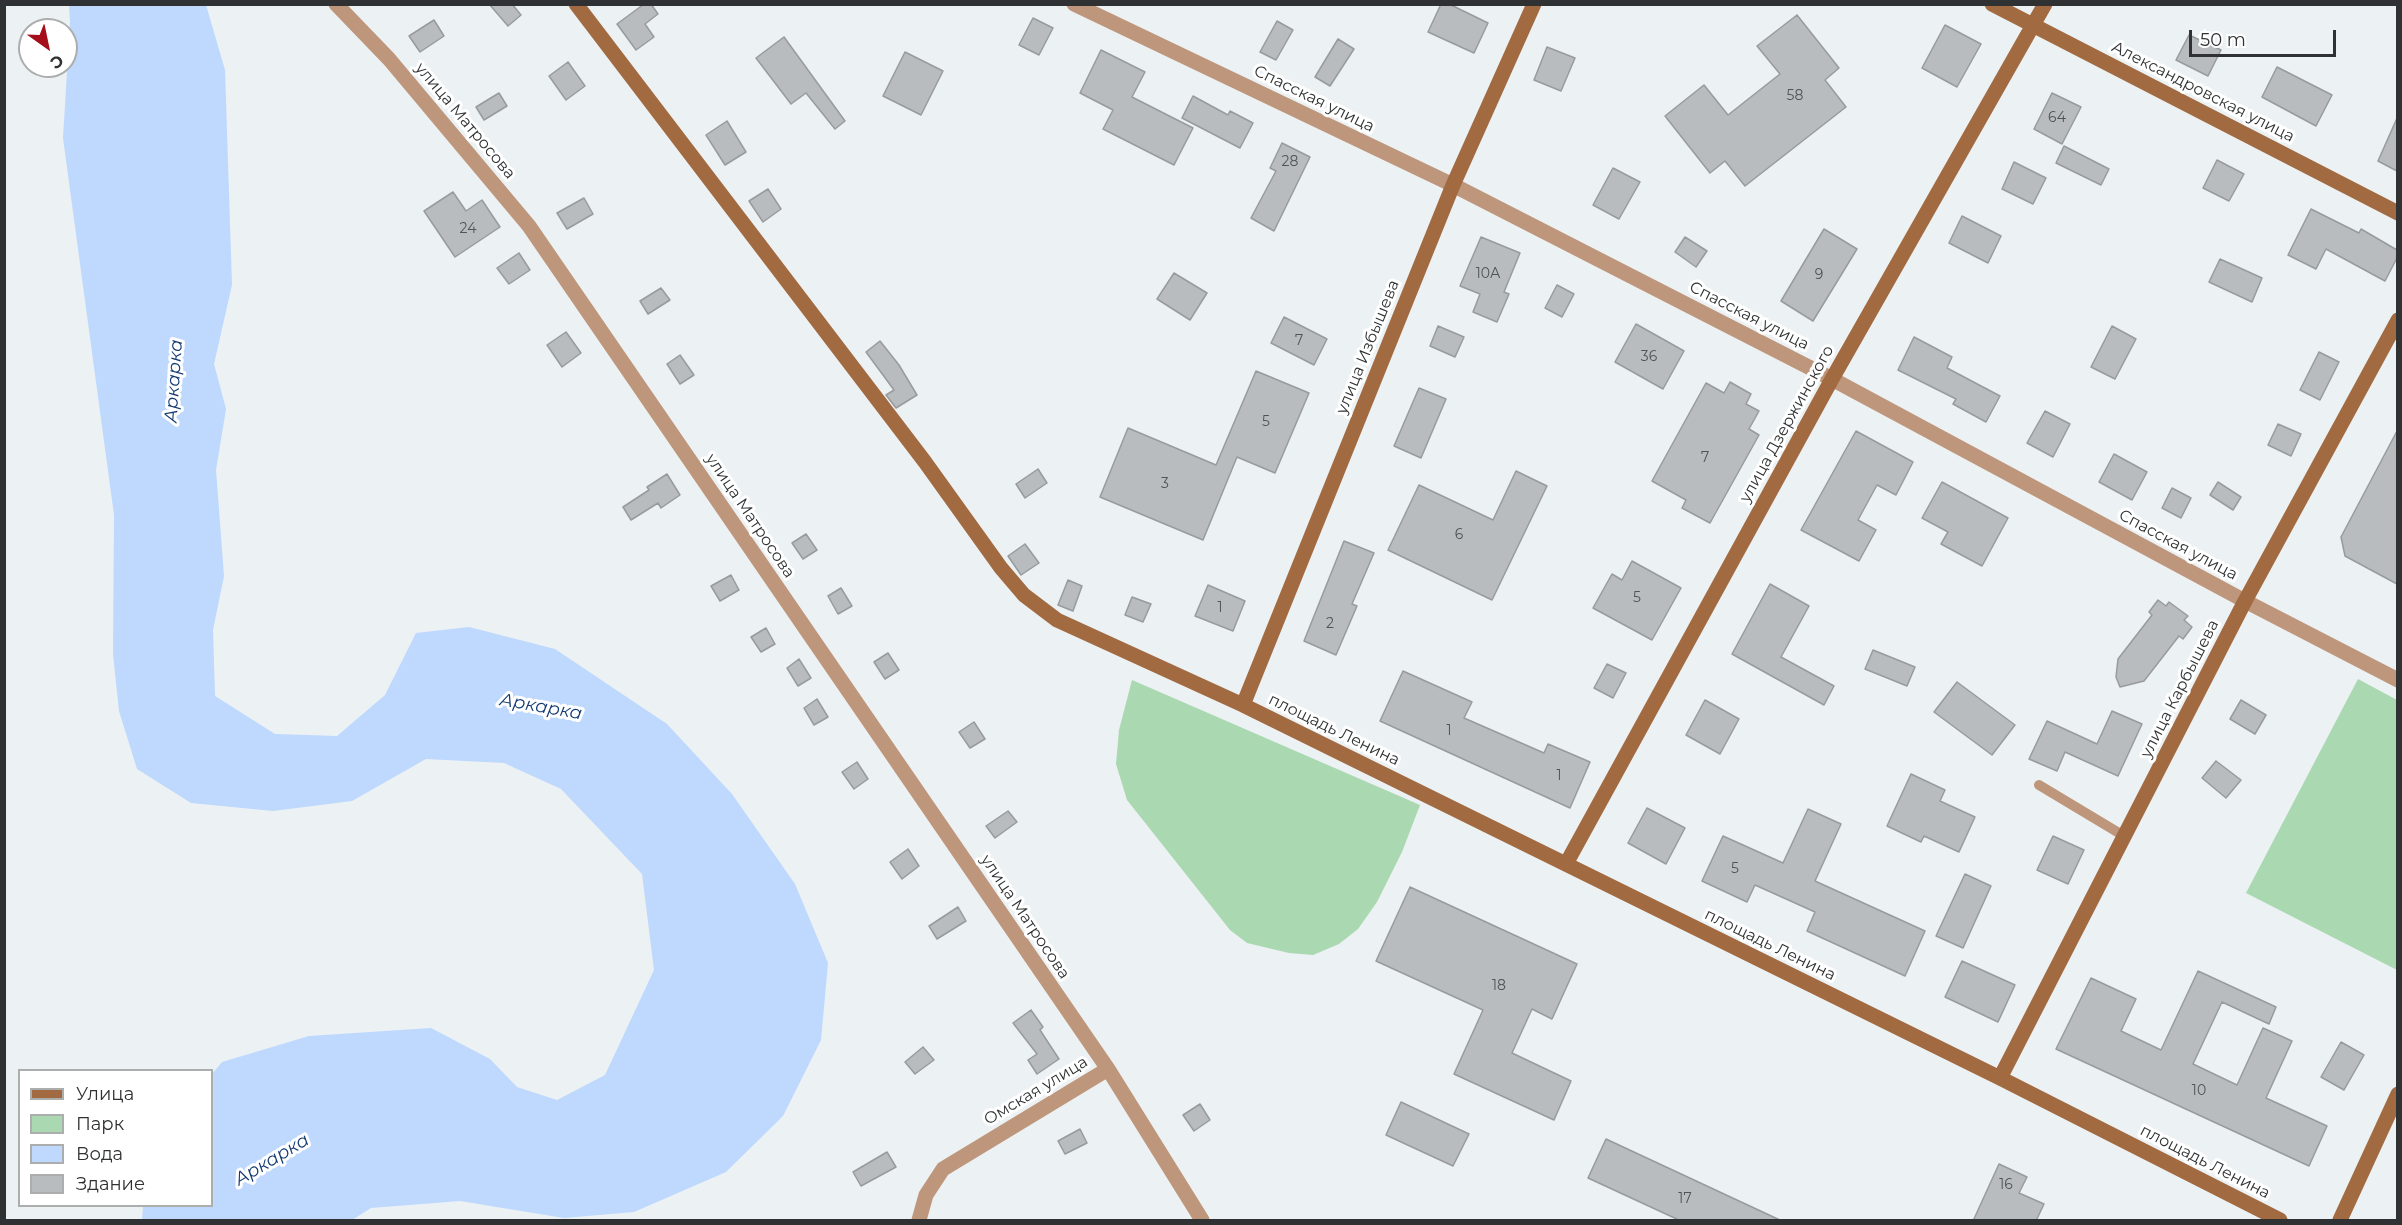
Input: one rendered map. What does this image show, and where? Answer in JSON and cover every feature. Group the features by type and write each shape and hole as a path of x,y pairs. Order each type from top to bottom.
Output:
{"street":[{"name":"улица Матросова","path":"336,4 389,59 528,225 1108,1070"},
{"name":"площадь Ленина","path":"576,4 910,443 1001,568 1024,595 1057,620 1243,705 2000,1078 2280,1221"},
{"name":"Спасская улица","path":"1074,4 1453,185 1832,379 2397,680"},
{"name":"улица Избышева","path":"1243,705 1453,185 1534,4"},
{"name":"Александровская улица","path":"1992,4 2397,213"},
{"name":"улица Дзержинского","path":"1566,864 1832,379 2045,4"},
{"name":"улица Карбышева","path":"2000,1078 2245,601 2397,320"},
{"name":"Омская улица","path":"919,1221 926,1195 943,1168 1108,1070 1202,1221"},
{"path":"2340,1221 2397,1094"}],"lane":[{"path":"2039,785 2124,836"}],"green space":[{"path":"2358,679 2397,700 2397,970 2246,893"},
{"path":"1132,680 1420,805 1402,852 1377,902 1358,929 1339,944 1313,955 1289,953 1247,943 1230,930 1127,800 1116,764 1119,730"}],"water":[{"name":"Аркарка","path":"69,5 206,5 225,70 232,285 214,364 226,409 216,470 224,576 213,630 215,696 275,734 337,736 385,695 416,633 469,627 555,649 667,724 732,794 795,884 828,963 821,1040 783,1116 726,1172 634,1212 564,1218 460,1201 371,1208 352,1220 142,1220 143,1207 213,1207 213,1073 222,1062 309,1036 431,1028 490,1059 517,1087 557,1100 605,1075 654,970 642,874 561,789 504,763 426,759 352,801 273,811 191,803 137,769 119,711 113,654 114,515 63,138 67,78 78,78 78,18 70,18"}],"building":[{"path":"489,4 512,4 521,15 508,26"},
{"path":"644,4 651,4 658,14 645,24 654,37 636,50 617,24"},
{"path":"1441,4 1449,4 1488,23 1474,53 1428,32"},
{"path":"1797,15 1839,68 1825,80 1846,107 1745,186 1725,161 1710,173 1665,116 1704,85 1728,115 1780,74 1757,46"},
{"path":"1033,18 1053,28 1039,55 1019,45"},
{"path":"434,20 444,36 420,52 409,36"},
{"path":"1277,21 1293,30 1276,60 1260,52"},
{"path":"1945,25 1981,44 1957,87 1922,68"},
{"path":"2189,35 2221,50 2208,76 2176,60"},
{"path":"784,37 845,121 835,129 806,93 791,104 756,58"},
{"path":"1338,39 1354,49 1330,86 1315,77"},
{"path":"1547,47 1575,58 1561,91 1534,80"},
{"path":"1101,50 1145,72 1132,97 1193,128 1174,165 1103,129 1113,110 1080,93"},
{"path":"905,52 943,71 921,115 883,96"},
{"path":"568,62 585,86 566,100 549,76"},
{"path":"2277,67 2332,95 2316,126 2262,97"},
{"path":"499,93 507,106 484,120 476,107"},
{"path":"2052,93 2081,107 2062,144 2034,129"},
{"path":"1193,96 1228,115 1230,111 1253,123 1240,148 1182,118"},
{"path":"2397,118 2397,171 2378,161"},
{"path":"727,121 746,152 725,165 706,135"},
{"path":"1282,143 1310,157 1274,231 1251,218 1276,171 1270,168"},
{"path":"2064,146 2109,169 2101,185 2056,163"},
{"path":"2217,160 2244,174 2229,201 2203,188"},
{"path":"2014,162 2046,178 2033,204 2002,189"},
{"path":"1613,168 1640,182 1619,219 1593,205"},
{"path":"768,189 781,209 763,222 749,201"},
{"path":"453,192 466,211 482,200 500,227 455,257 424,211"},
{"path":"584,198 593,214 567,229 557,213"},
{"path":"2311,209 2359,233 2361,229 2397,250 2397,258 2385,281 2326,249 2316,269 2288,255"},
{"path":"1962,216 2001,236 1988,263 1949,243"},
{"path":"1824,229 1857,249 1813,321 1781,301"},
{"path":"1481,237 1520,253 1504,292 1509,294 1497,322 1473,312 1480,294 1460,286"},
{"path":"1685,237 1707,251 1696,267 1675,252"},
{"path":"519,253 530,270 509,284 497,268"},
{"path":"2220,259 2262,278 2252,302 2209,282"},
{"path":"1174,273 1207,293 1190,320 1157,299"},
{"path":"1557,285 1574,294 1562,317 1545,308"},
{"path":"661,288 670,300 648,314 640,301"},
{"path":"1284,317 1327,339 1314,365 1271,343"},
{"path":"1636,324 1684,351 1663,389 1615,362"},
{"path":"1438,326 1464,337 1455,357 1430,346"},
{"path":"2112,326 2136,339 2115,379 2091,367"},
{"path":"566,332 581,353 562,367 547,345"},
{"path":"1914,337 1952,357 1947,368 2000,396 1986,422 1953,404 1956,399 1898,370"},
{"path":"880,341 899,365 917,395 896,408 886,395 894,390 866,352"},
{"path":"2319,352 2339,362 2320,400 2300,390"},
{"path":"680,355 694,375 680,384 667,364"},
{"path":"1256,371 1309,393 1275,473 1237,457 1203,540 1100,497 1128,428 1216,465"},
{"path":"1730,382 1751,394 1746,404 1759,411 1749,429 1759,435 1710,523 1682,508 1686,500 1652,481 1706,383 1724,393"},
{"path":"1419,388 1446,399 1421,458 1394,446"},
{"path":"2045,411 2070,424 2053,457 2027,443"},
{"path":"2278,424 2301,434 2291,456 2268,445"},
{"path":"1856,431 1913,462 1896,495 1877,485 1858,520 1876,530 1859,561 1801,530"},
{"path":"2397,431 2397,584 2345,556 2341,537"},
{"path":"2114,454 2147,472 2132,500 2099,482"},
{"path":"1038,469 1047,483 1025,498 1016,484"},
{"path":"1516,471 1547,486 1492,600 1388,550 1419,485 1493,520"},
{"path":"667,474 680,495 661,508 658,503 631,520 623,507 649,490 647,487"},
{"path":"1942,482 2008,518 1982,566 1941,544 1948,532 1922,518"},
{"path":"2218,482 2241,497 2233,510 2210,495"},
{"path":"2172,488 2191,498 2181,518 2162,508"},
{"path":"806,534 817,550 803,559 792,543"},
{"path":"1344,541 1374,553 1352,604 1357,606 1336,655 1304,641"},
{"path":"1025,544 1039,563 1021,575 1008,556"},
{"path":"1632,561 1681,588 1652,640 1593,608 1612,574 1622,580"},
{"path":"731,575 739,590 720,601 711,586"},
{"path":"1068,580 1082,586 1073,611 1058,605"},
{"path":"1770,584 1809,606 1781,657 1834,686 1824,705 1732,654"},
{"path":"1208,585 1245,601 1233,631 1195,616"},
{"path":"841,588 852,606 838,614 828,596"},
{"path":"1132,597 1151,604 1143,622 1125,615"},
{"path":"2158,600 2166,606 2169,602 2188,616 2184,620 2192,627 2183,639 2179,636 2144,681 2120,687 2116,677 2118,659 2152,615 2149,612"},
{"path":"766,628 775,644 761,652 751,637"},
{"path":"1873,650 1915,667 1907,686 1865,669"},
{"path":"888,653 899,670 885,679 874,662"},
{"path":"799,659 811,678 798,686 787,668"},
{"path":"1607,664 1626,673 1613,698 1594,688"},
{"path":"1403,671 1472,702 1464,718 1544,753 1548,744 1590,762 1570,808 1380,721"},
{"path":"1957,682 2015,725 1992,755 1934,712"},
{"path":"817,699 828,717 814,725 804,708"},
{"path":"1705,700 1739,719 1720,754 1686,735"},
{"path":"2241,700 2266,715 2255,734 2230,719"},
{"path":"2112,711 2142,724 2118,776 2065,752 2057,771 2029,759 2047,721 2097,744"},
{"path":"974,722 985,739 970,748 959,732"},
{"path":"2216,761 2241,780 2226,798 2202,778"},
{"path":"857,762 868,779 854,789 842,772"},
{"path":"1911,774 1945,790 1940,801 1975,817 1959,852 1924,836 1921,842 1887,826"},
{"path":"1647,808 1685,828 1666,864 1628,843"},
{"path":"1808,809 1841,824 1815,881 1925,931 1905,976 1807,931 1815,912 1755,885 1747,902 1702,881 1723,836 1783,863"},
{"path":"1008,811 1017,822 995,838 986,826"},
{"path":"2053,836 2084,850 2068,884 2037,870"},
{"path":"908,849 919,866 902,879 890,862"},
{"path":"1965,874 1991,886 1963,948 1936,936"},
{"path":"1410,887 1577,964 1552,1019 1532,1009 1512,1053 1571,1081 1554,1120 1454,1074 1483,1010 1376,961"},
{"path":"958,907 966,921 937,939 929,926"},
{"path":"1962,961 2015,985 1998,1022 1945,997"},
{"path":"2198,971 2276,1007 2269,1024 2222,1002 2193,1064 2237,1085 2263,1028 2292,1041 2266,1098 2327,1126 2309,1166 2056,1049 2091,978 2136,999 2121,1031 2161,1050"},
{"path":"1031,1010 1043,1027 1040,1030 1059,1059 1037,1074 1028,1060 1037,1054 1013,1023"},
{"path":"2341,1042 2364,1055 2344,1090 2321,1077"},
{"path":"923,1047 934,1060 915,1074 905,1062"},
{"path":"1401,1102 1469,1134 1453,1166 1386,1135"},
{"path":"1200,1104 1210,1120 1194,1131 1183,1115"},
{"path":"1080,1129 1087,1143 1065,1154 1058,1141"},
{"path":"1606,1139 1782,1221 1681,1221 1588,1178"},
{"path":"887,1152 896,1167 861,1186 853,1172"},
{"path":"1999,1164 2027,1177 2019,1193 2044,1204 2036,1221 1973,1221"}]}
